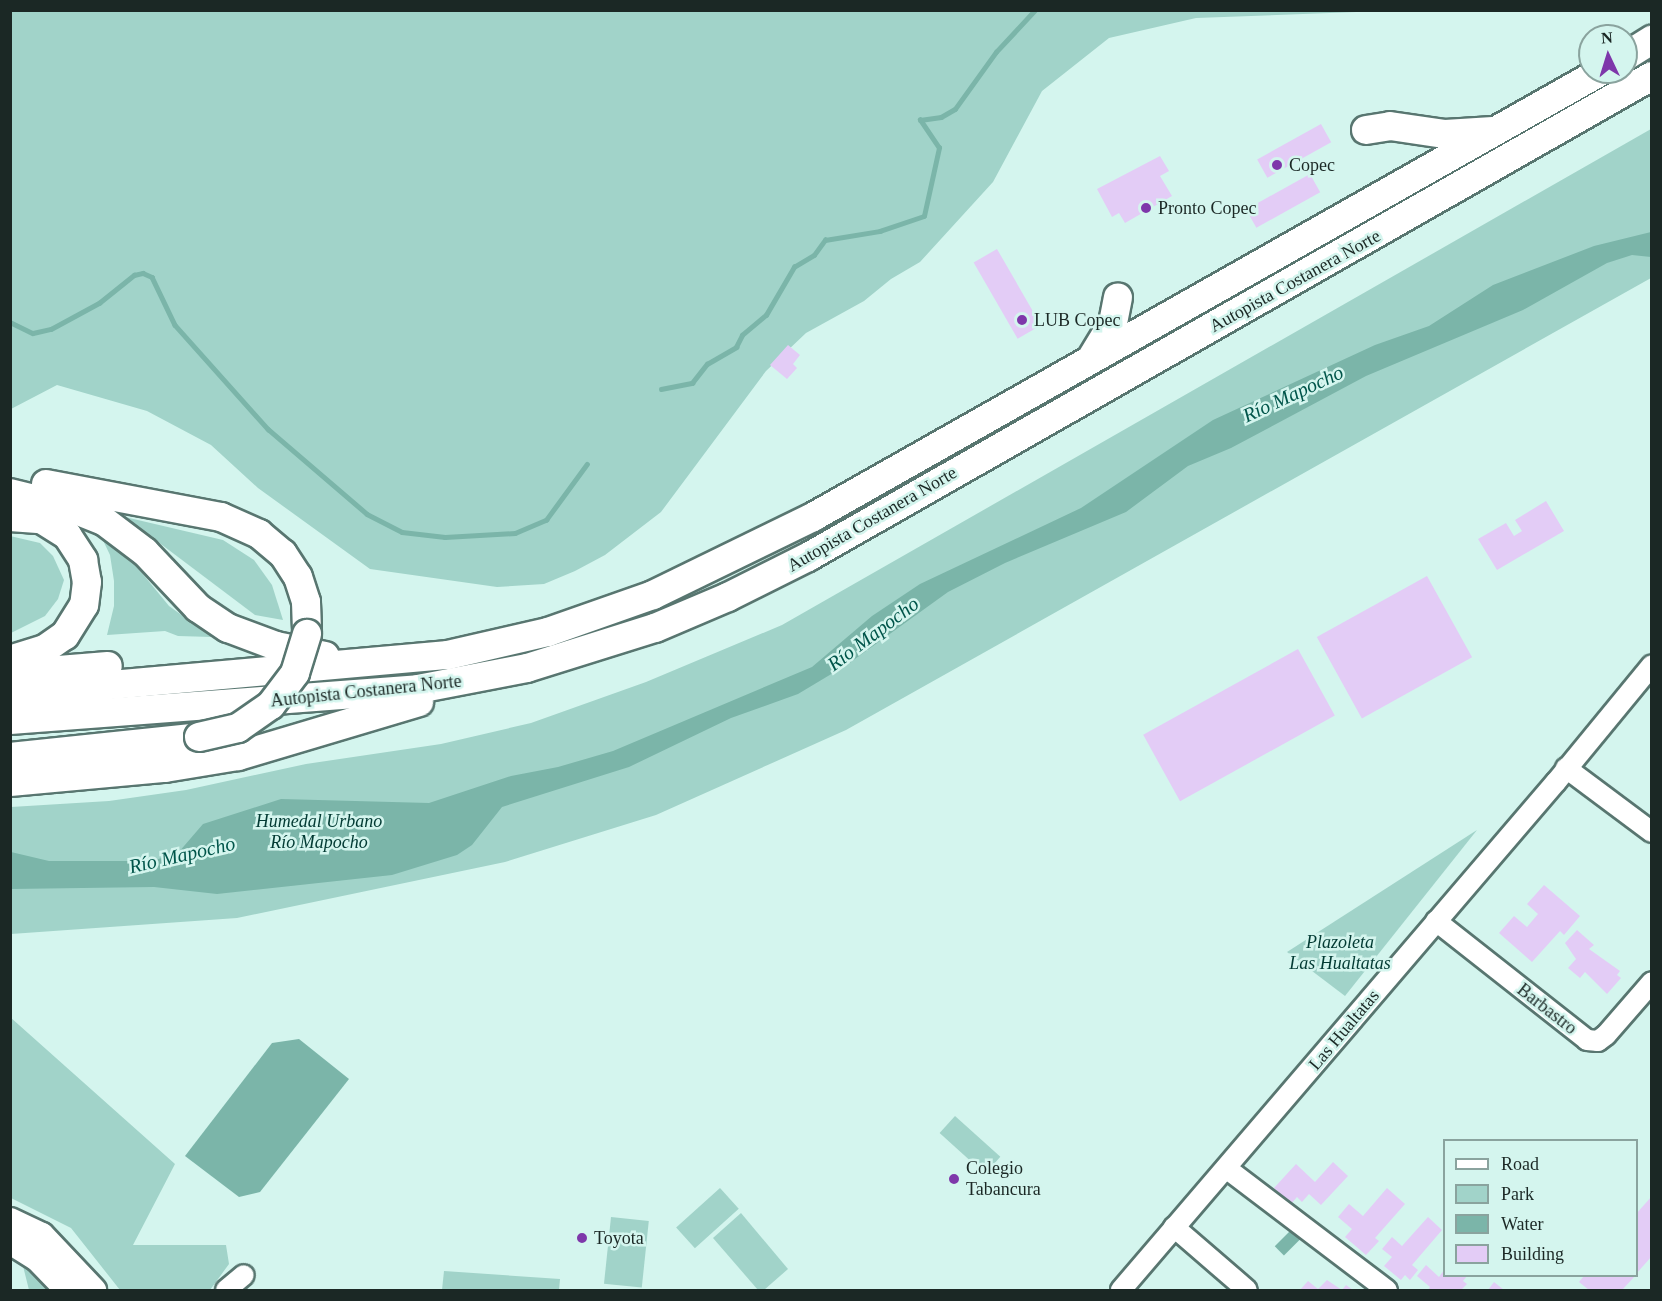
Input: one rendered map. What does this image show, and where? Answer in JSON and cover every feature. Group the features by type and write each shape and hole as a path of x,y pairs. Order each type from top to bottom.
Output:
{"highway":[{"path":"1638,49 1652,40"},
{"name":"Autopista Costanera Norte","path":"10,720 352,696 484,677 612,643 765,579 1532,147 1652,76"},
{"name":"Autopista Costanera Norte","path":"10,694 284,672 448,655 516,641 653,595 782,533 1085,365 1580,84"},
{"path":"1366,130 1390,126 1445,134 1504,129"},
{"path":"1085,365 1107,336 1118,297"},
{"path":"10,477 244,525 272,544 295,572 306,602 307,634 295,673 271,705 237,728 199,737 10,757"},
{"path":"10,493 71,508 112,526 145,552 198,608 228,628 299,651 374,663"},
{"path":"10,517 40,519 67,535 83,560 87,582 84,605 65,635 45,649 10,660"},
{"path":"10,674 153,665 284,672"},
{"path":"10,782 202,762 273,747 437,696 484,677"}],"main road":[{"path":"10,1220 42,1235 94,1290"},
{"path":"10,1242 38,1259 67,1290"}],"street":[{"name":"Las Hualtatas","path":"1121,1290 1652,665"},
{"path":"1566,768 1652,832"},
{"name":"Barbastro","path":"1436,921 1587,1040 1598,1041 1606,1035 1652,982"},
{"path":"1226,1168 1387,1290"},
{"path":"1174,1227 1247,1290"},
{"path":"226,1290 244,1275"}],"green space":[{"path":"11,11 1383,11 1196,18 1109,38 1042,91 993,182 920,262 891,279 864,301 806,333 766,371 661,512 605,555 575,571 544,584 497,587 370,569 258,488 211,445 147,411 57,385 11,409"},
{"name":"Humedal Urbano Río Mapocho","path":"1651,129 1651,278 846,730 656,815 505,862 237,918 11,934 11,807 109,801 186,790 306,764 441,744 531,723 646,682 782,625"},
{"path":"125,517 223,540 254,560 272,585 283,620 255,615"},
{"path":"100,534 128,556 169,606 212,637 178,636 165,631 107,635 114,606 114,581 110,555"},
{"path":"10,536 40,543 53,556 64,580 58,599 45,616 11,633"},
{"name":"Plazoleta Las Hualtatas","path":"1477,830 1345,996 1287,952"},
{"path":"10,1017 175,1164 133,1245 226,1245 229,1264 210,1290 120,1290 71,1228 11,1198"},
{"path":"955,1116 1000,1157 985,1174 940,1133"},
{"path":"720,1188 739,1209 695,1248 676,1227"},
{"path":"741,1213 788,1269 764,1290 758,1290 713,1238"},
{"path":"611,1217 649,1221 642,1288 604,1284"},
{"path":"22,1262 42,1279 52,1290 29,1290"},
{"path":"444,1271 560,1279 559,1290 442,1290"}],"water":[{"name":"Río Mapocho","path":"1651,232 1651,257 1632,255 1607,263 1523,310 1366,376 1231,448 1188,466 1126,512 1005,563 948,592 848,664 798,694 731,718 629,767 502,807 472,845 457,855 392,875 217,894 154,887 11,889 11,852 49,861 152,861 178,853 203,824 281,799 429,803 511,776 558,767 613,751 812,667 872,616 920,584 1081,508 1213,420 1375,345 1429,326 1493,285 1594,246"},
{"path":"299,1039 349,1079 260,1192 239,1197 185,1156 272,1043"},
{"path":"1291,1230 1300,1239 1284,1255 1275,1246"}],"building":[{"path":"1321,124 1331,142 1267,178 1257,159"},
{"path":"1160,156 1169,171 1160,176 1172,196 1125,223 1119,213 1112,217 1097,189"},
{"path":"1310,174 1320,192 1256,228 1246,209"},
{"path":"997,249 1041,325 1018,339 974,262"},
{"path":"788,345 800,355 793,364 797,368 787,379 770,365"},
{"path":"1546,501 1564,531 1497,570 1478,539 1506,523 1514,536 1522,531 1515,520"},
{"path":"1427,576 1472,657 1362,718 1317,637"},
{"path":"1298,649 1335,715 1180,801 1143,735"},
{"path":"1544,885 1580,916 1564,935 1560,931 1532,962 1499,933 1514,916 1527,927 1538,914 1527,904"},
{"path":"1577,930 1594,945 1589,949 1620,971 1617,975 1621,978 1607,994 1585,972 1580,978 1568,968 1576,959 1565,943"},
{"path":"1333,1162 1348,1176 1321,1205 1309,1194 1302,1202 1297,1197 1291,1204 1274,1188 1296,1164 1315,1182"},
{"path":"1387,1188 1405,1204 1375,1238 1379,1241 1366,1255 1345,1237 1352,1229 1338,1217 1349,1204 1363,1216"},
{"path":"1652,1196 1652,1256 1638,1272 1638,1212"},
{"path":"1428,1217 1442,1230 1412,1265 1418,1270 1410,1280 1405,1275 1401,1280 1384,1266 1392,1257 1382,1249 1392,1237 1402,1246"},
{"path":"1426,1265 1439,1277 1443,1271 1443,1277 1466,1277 1463,1281 1467,1284 1461,1290 1428,1290 1430,1287 1417,1276"},
{"path":"1583,1277 1634,1277 1622,1290 1589,1290 1579,1282"},
{"path":"1327,1280 1342,1290 1300,1290 1308,1281 1318,1289"},
{"path":"1494,1282 1504,1290 1488,1290"},
{"path":"1346,1285 1353,1290 1342,1290"}],"waterway":[{"path":"661,389 692,383 707,364 736,347 742,335 766,315 794,267 814,255 825,240 880,231 924,216 939,148 920,120 941,117 955,109 996,52 1035,10"},
{"path":"10,322 33,333 51,329 99,303 134,275 143,273 152,277 175,325 268,429 367,514 402,532 445,537 515,533 546,520 587,464"}],"place":[{"name":"Copec","path":"1277,165"},
{"name":"Pronto Copec","path":"1146,208"},
{"name":"LUB Copec","path":"1022,320"},
{"name":"Colegio Tabancura","path":"954,1179"},
{"name":"Toyota","path":"582,1238"}]}
